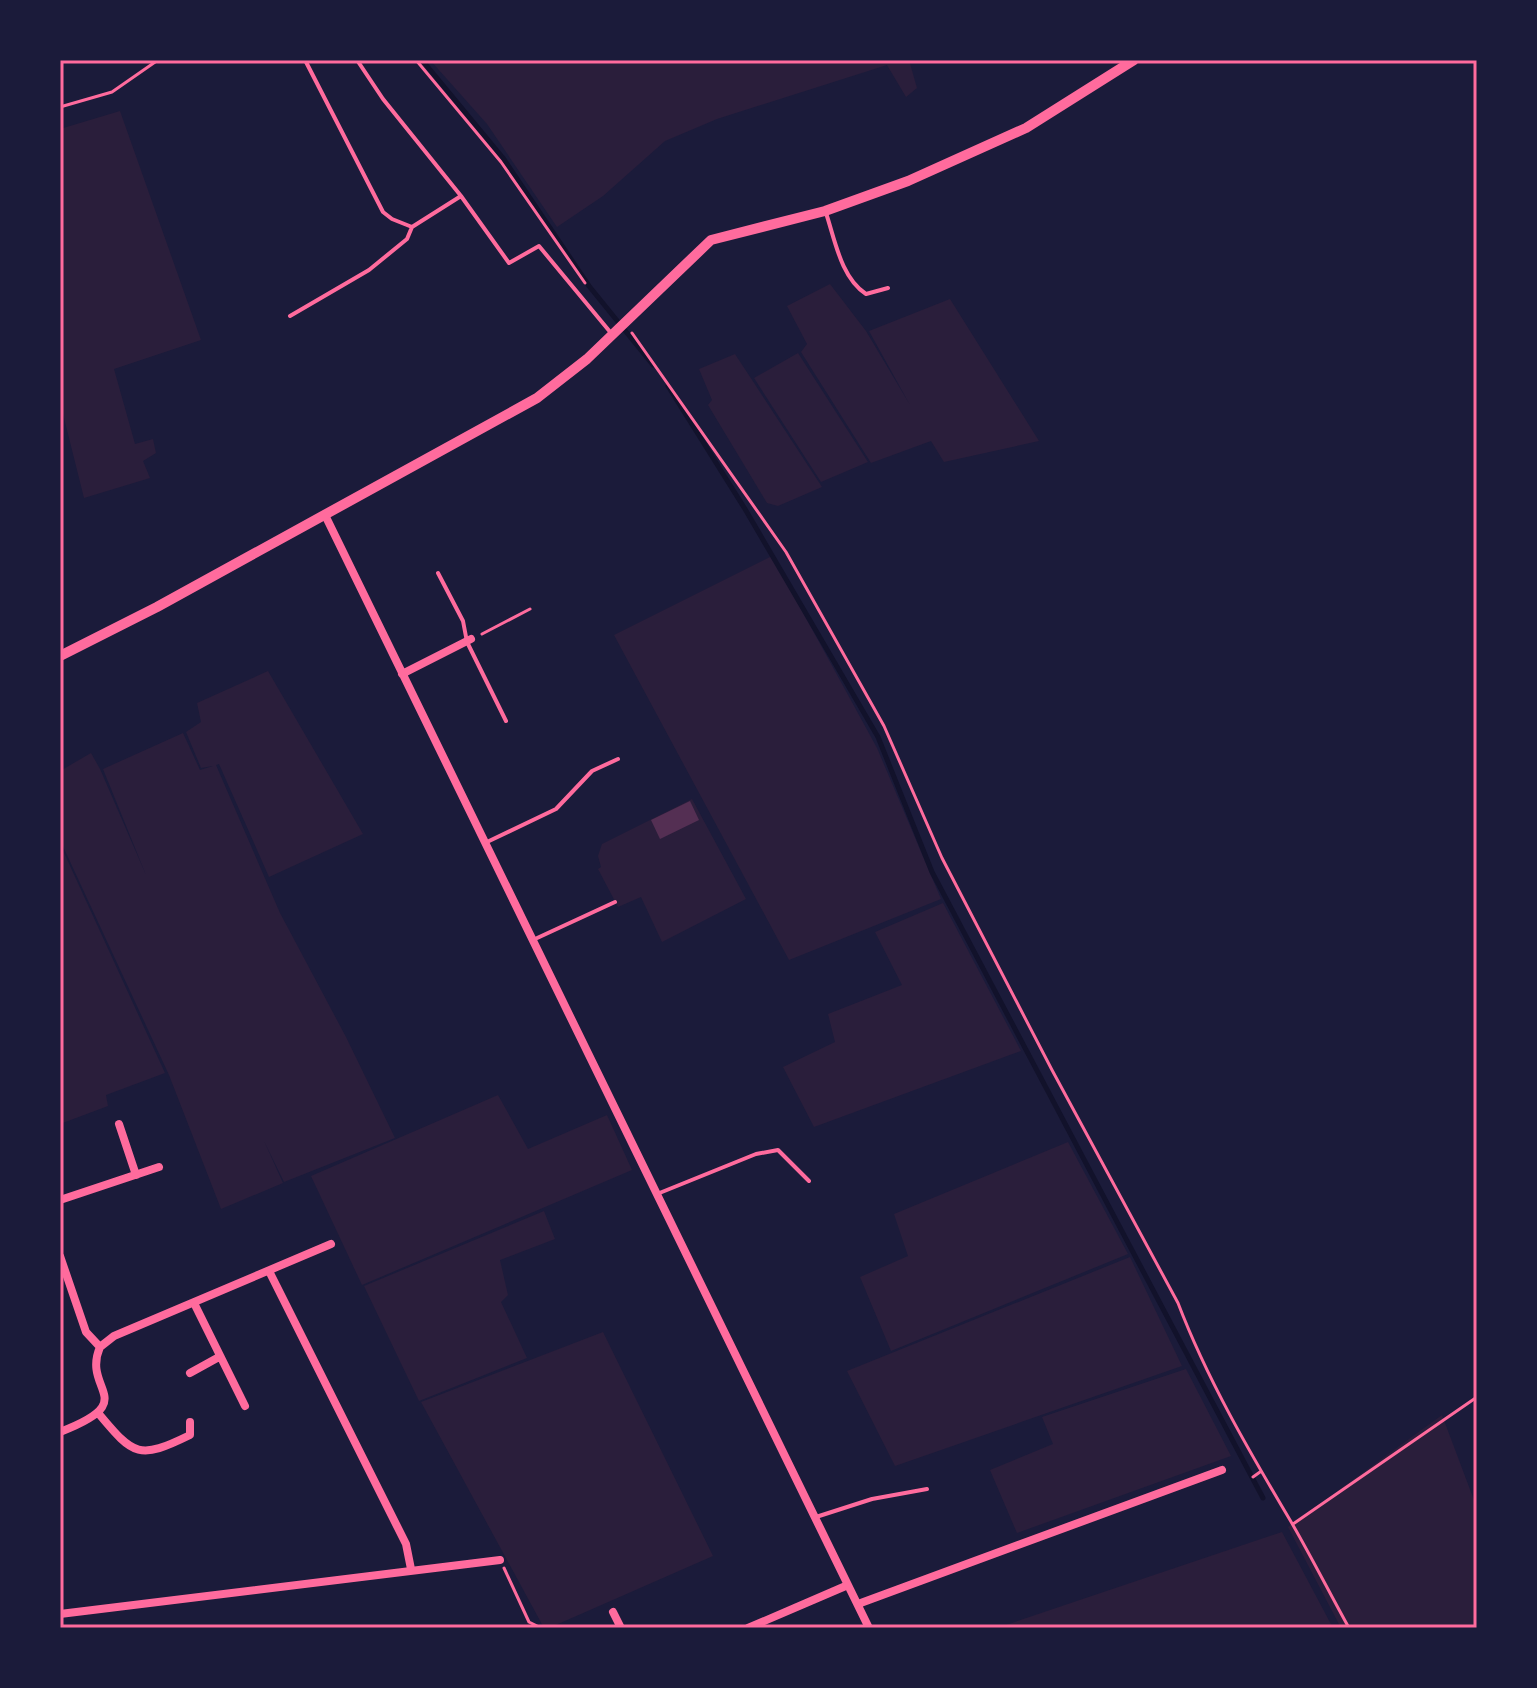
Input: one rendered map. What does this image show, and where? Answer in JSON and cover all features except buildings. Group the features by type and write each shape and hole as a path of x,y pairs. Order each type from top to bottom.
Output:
{"street":[{"path":"60,656 157,607 537,398 587,359 711,240 825,211 908,181 1026,128 1134,60"},
{"path":"325,515 869,1628"},
{"path":"402,674 469,640"},
{"path":"119,1124 136,1175"},
{"path":"60,1200 159,1167"},
{"path":"60,1432 88,1422 99,1414 105,1402 96,1364 100,1347 114,1336 331,1244"},
{"path":"60,1256 86,1332 100,1347"},
{"path":"269,1271 406,1544 411,1569"},
{"path":"194,1303 245,1406"},
{"path":"190,1373 219,1357"},
{"path":"99,1414 123,1443 135,1450 146,1451 168,1446 190,1435 190,1422"},
{"path":"858,1604 1222,1470"},
{"path":"60,1614 500,1560"},
{"path":"748,1628 848,1585"},
{"path":"613,1612 621,1628"}],"lane":[{"path":"305,60 383,212 412,227"},
{"path":"357,60 383,99 461,196 509,263 539,246 612,335"},
{"path":"290,316 369,270 407,239 412,227 461,196"},
{"path":"825,211 841,260 859,290 866,294 888,288"},
{"path":"438,573 463,621 506,721"},
{"path":"485,843 556,809 592,771 618,759"},
{"path":"533,940 615,902"},
{"path":"657,1194 756,1154 778,1150 809,1181"},
{"path":"814,1518 872,1499 927,1489"}],"path":[{"path":"60,107 112,92 158,60"},
{"path":"416,60 501,162 588,288 592,310"},
{"path":"640,344 786,552 884,726 942,858 1178,1303 1189,1333 1260,1472 1293,1524 1349,1628"},
{"path":"469,640 530,609"},
{"path":"1293,1524 1477,1397"},
{"path":"1253,1477 1260,1472"},
{"path":"500,1560 529,1622 541,1628"}],"shaded area":[{"path":"430,60 909,60 917,88 906,97 887,65 717,119 665,141 603,196 557,227 487,124"},
{"path":"120,111 201,340 114,369 135,444 153,439 156,453 143,461 150,478 84,498 60,402 60,129"},
{"path":"830,284 866,331 910,405 869,331 950,299 1039,441 944,462 931,441 871,463 801,352 807,344 787,306"},
{"path":"798,353 868,462 821,482 754,378"},
{"path":"735,354 822,487 778,506 767,503 708,405 712,400 699,369"},
{"path":"772,556 877,748 941,899 789,960 614,635"},
{"path":"268,671 363,834 269,877 219,764 216,765 280,913 395,1138 284,1182 264,1141 283,1183 221,1209 169,1075 60,840 60,771 91,753 146,875 103,769 183,733 200,770 213,766 201,768 186,732 201,722 197,703"},
{"path":"692,799 746,899 662,942 641,897 618,907 598,869 601,867 598,856 602,844"},
{"path":"60,844 165,1073 106,1095 108,1106 60,1124"},
{"path":"943,903 1021,1051 814,1127 783,1067 835,1042 828,1014 902,985 875,932"},
{"path":"498,1095 528,1149 607,1115 632,1170 362,1285 311,1176"},
{"path":"1068,1142 1128,1254 891,1351 860,1277 908,1256 894,1214"},
{"path":"544,1211 555,1239 500,1260 508,1295 501,1302 527,1358 419,1401 364,1286"},
{"path":"1130,1257 1182,1366 895,1466 847,1371"},
{"path":"603,1332 713,1556 544,1628 421,1402"},
{"path":"1186,1369 1231,1456 1017,1533 990,1470 1053,1444 1042,1417"},
{"path":"1442,1415 1477,1508 1477,1628 1341,1628 1288,1527"},
{"path":"1282,1532 1333,1628 1000,1628 1000,1627"}],"waterway":[{"path":"422,60 503,158 589,286 653,365"},
{"path":"668,386 745,509 878,737 932,872 1263,1498"}]}
